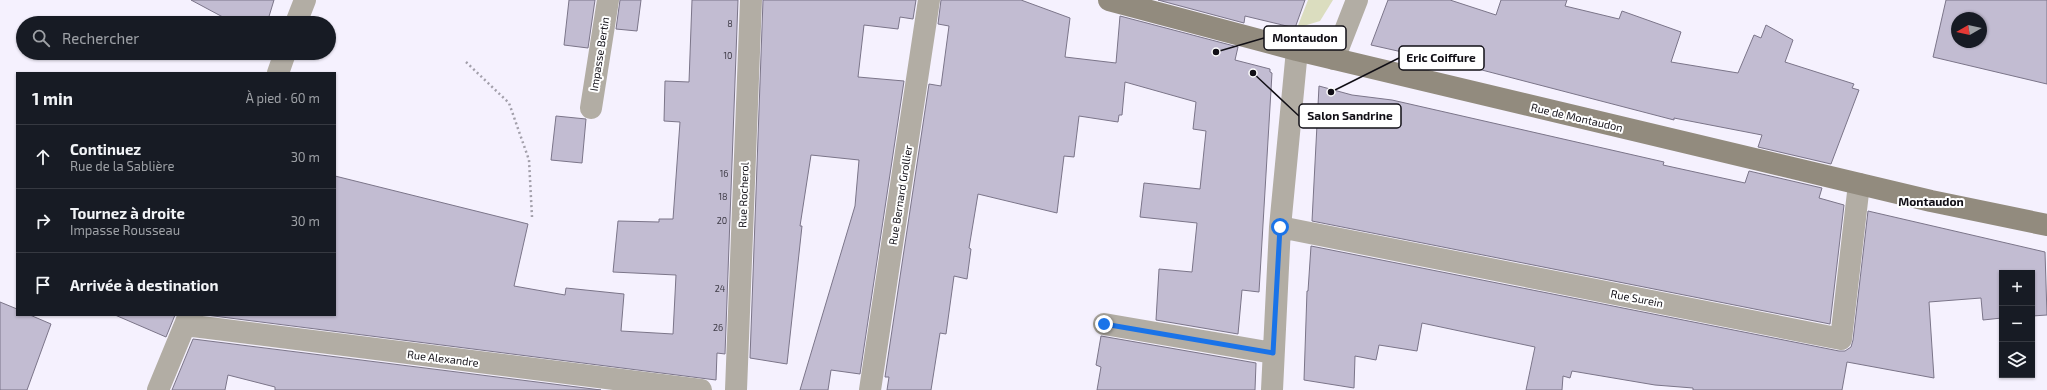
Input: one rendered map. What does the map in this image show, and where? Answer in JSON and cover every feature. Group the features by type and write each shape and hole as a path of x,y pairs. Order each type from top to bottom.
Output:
{"main road":[{"name":"Rue de Montaudon","path":"1109,0 1334,59 1931,201 2047,225"}],"street":[{"path":"299,16 305,0"},
{"name":"Impasse Bertin","path":"591,108 608,0"},
{"name":"Rue Rocherol","path":"736,390 750,0"},
{"name":"Rue Bernard Grollier","path":"870,390 929,0"},
{"path":"1334,59 1357,0"},
{"path":"1272,390 1280,227 1297,50"},
{"path":"278,72 283,60"},
{"name":"Rue Surein","path":"1280,227 1841,339 1859,184"},
{"path":"158,390 187,320"},
{"name":"Rue Alexandre","path":"187,320 701,390"},
{"path":"1104,324 1273,353"}],"path":[{"path":"466,62 509,103 529,160 532,217"}],"green space":[{"path":"1308,0 1333,0 1320,21 1297,28"}],"building":[{"path":"191,0 274,0 269,16 221,16"},
{"path":"569,0 595,0 588,48 564,45"},
{"path":"620,0 641,0 637,31 616,29"},
{"path":"692,0 738,0 725,354 717,353 716,380 214,316 336,316 336,176 528,224 514,286 565,295 566,288 624,294 621,331 673,334 676,275 613,272 618,221 659,222 659,219 673,219 680,122 664,121 665,81 689,82"},
{"path":"763,0 916,0 913,19 900,17 898,29 864,25 858,77 904,81 860,374 831,370 828,390 800,390 855,206 859,160 811,155 800,226 802,226 787,364 750,358"},
{"path":"941,0 1021,0 1070,18 1065,57 1116,63 1120,16 1238,47 1235,60 1270,69 1270,72 1272,73 1259,292 1242,290 1238,334 1156,320 1159,269 1192,272 1197,223 1140,217 1144,183 1200,189 1206,131 1193,129 1196,102 1125,82 1122,115 1119,115 1118,122 1079,116 1074,157 1064,156 1057,213 978,194 969,248 971,249 967,279 954,276 946,334 940,333 931,390 887,390 889,377 885,377 929,84 941,86 949,26 938,24"},
{"path":"1158,0 1305,0 1295,28 1245,16 1244,23"},
{"path":"1388,0 1450,0 1496,15 1501,0 1567,0 1565,6 1619,19 1622,11 1681,32 1671,62 1738,73 1754,35 1761,38 1766,25 1793,40 1785,62 1854,84 1852,88 1859,90 1831,164 1758,147 1762,135 1674,118 1674,120 1478,69 1371,45"},
{"path":"1946,0 2047,0 2047,84 1933,57"},
{"path":"1319,86 1352,95 1392,100 1664,162 1663,165 1745,183 1749,171 1822,188 1819,198 1844,205 1830,324 1312,221"},
{"path":"556,116 586,119 582,163 551,160"},
{"path":"1868,211 2045,252 2047,315 2035,316 2035,270 1999,270 1999,318 1983,320 1981,298 1929,302 1934,378 1847,362 1842,390 1693,390 1693,388 1655,385 1572,371 1570,378 1563,376 1562,390 1526,390 1535,347 1422,323 1417,351 1379,345 1376,360 1355,356 1354,388 1304,380 1307,291 1311,246 1839,351 1845,351 1851,347"},
{"path":"0,302 16,309 16,316 32,316 51,324 27,390 0,390"},
{"path":"117,316 175,316 166,337"},
{"path":"1101,336 1256,363 1255,390 1097,390 1101,367 1096,365"},
{"path":"193,339 601,390 275,390 275,387 228,375 225,390 172,390"}],"place":[{"name":"Montaudon","path":"1216,52"},
{"name":"Salon Sandrine","path":"1253,73"},
{"name":"Eric Coiffure","path":"1331,92"}],"district":[{"name":"Montaudon","path":"1931,201"}],"route":[{"path":"1104,324 1273,353 1280,227"}]}
